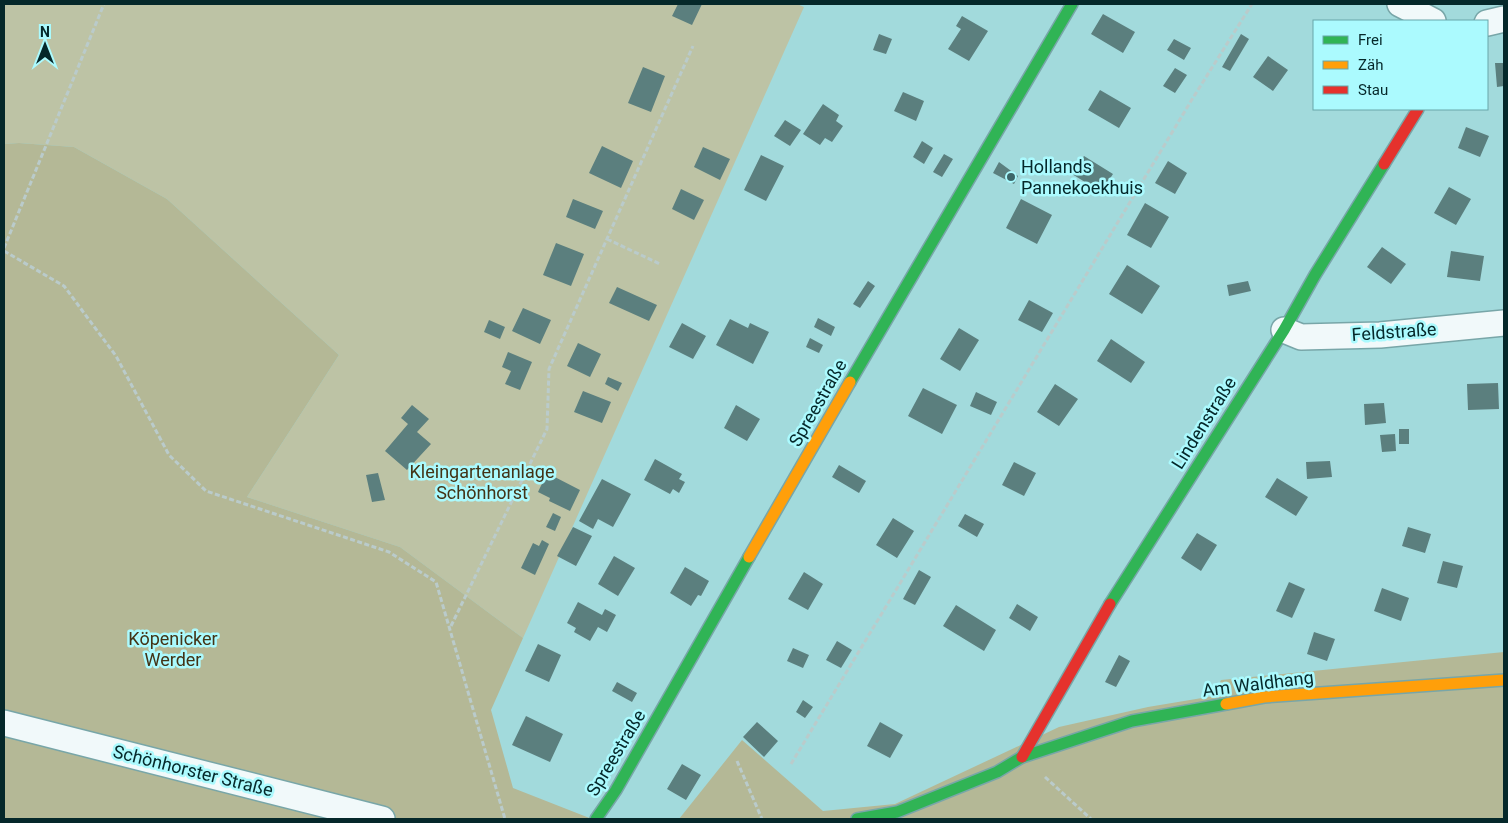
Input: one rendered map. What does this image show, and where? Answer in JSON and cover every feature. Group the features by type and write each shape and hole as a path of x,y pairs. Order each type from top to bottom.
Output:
{"street":[{"name":"Spreestraße","path":"596,819 616,790 839,401 1072,4"},
{"path":"1400,4 1431,20"},
{"path":"1488,23 1504,19"},
{"name":"Lindenstraße","path":"1022,756 1106,610 1284,330 1315,275 1417,110"},
{"name":"Feldstraße","path":"1284,330 1301,337 1380,335 1504,323"},
{"name":"Am Waldhang","path":"1022,756 1132,721 1264,697 1504,680"},
{"name":"Schönhorster Straße","path":"4,723 382,819"},
{"path":"857,819 897,812 957,790 997,772 1022,756"}],"path":[{"path":"104,4 4,249 64,286 116,356 168,455 206,491 389,552 436,582 505,819"},
{"path":"791,764 1252,4"},
{"path":"450,626 547,429 549,369 694,46"},
{"path":"607,239 660,264"},
{"path":"1022,756 1091,819"},
{"path":"737,761 762,819"}],"green space":[{"name":"Kleingartenanlage Schönhorst","path":"4,4 797,4 804,7 523,638 400,547 247,497 339,355 167,199 74,147 19,143 4,144"},
{"name":"Köpenicker Werder","path":"19,143 74,147 167,199 339,355 247,497 400,547 523,638 491,710 513,788 592,819 4,819 4,144"},
{"path":"1504,652 1504,819 679,819 742,740 823,811 895,804 1059,727 1148,707 1214,696 1221,680"}],"building":[{"path":"678,4 702,4 692,25 672,16"},
{"path":"1103,14 1135,32 1123,53 1091,34"},
{"path":"962,16 988,31 969,61 948,49 961,29 956,26"},
{"path":"879,34 892,39 886,54 873,50"},
{"path":"1241,34 1249,39 1230,71 1222,67"},
{"path":"1174,39 1191,48 1184,60 1167,50"},
{"path":"1268,56 1288,70 1273,91 1253,77"},
{"path":"1495,63 1504,63 1504,86 1497,87"},
{"path":"643,67 665,76 651,112 628,103"},
{"path":"1175,68 1187,75 1175,93 1163,86"},
{"path":"1100,90 1131,108 1119,128 1088,110"},
{"path":"903,92 924,101 916,121 894,111"},
{"path":"823,104 839,115 836,121 843,126 832,142 825,138 820,145 803,134"},
{"path":"785,120 801,130 790,146 774,136"},
{"path":"1466,127 1489,136 1480,157 1458,148"},
{"path":"922,141 933,148 924,164 913,157"},
{"path":"602,146 633,161 621,188 589,173"},
{"path":"703,147 730,159 720,180 694,167"},
{"path":"944,154 953,159 942,177 933,172"},
{"path":"761,155 784,166 766,201 744,190"},
{"path":"1084,156 1113,174 1101,192 1072,174"},
{"path":"1168,161 1187,173 1175,194 1155,183"},
{"path":"999,162 1018,176 1014,184 993,173"},
{"path":"1449,187 1471,199 1456,225 1434,213"},
{"path":"681,189 704,200 694,220 672,209"},
{"path":"573,199 603,211 595,229 566,217"},
{"path":"1021,199 1052,215 1037,244 1006,228"},
{"path":"1145,203 1169,217 1151,248 1127,235"},
{"path":"556,243 584,254 571,286 543,275"},
{"path":"1382,247 1406,264 1391,284 1367,267"},
{"path":"1451,251 1484,256 1480,281 1447,277"},
{"path":"1127,265 1160,286 1142,314 1109,294"},
{"path":"868,281 875,286 860,308 853,304"},
{"path":"1248,281 1251,291 1229,296 1227,285"},
{"path":"617,287 657,305 649,321 609,303"},
{"path":"1029,300 1053,313 1042,332 1018,320"},
{"path":"523,308 551,320 540,344 512,331"},
{"path":"818,318 835,327 831,336 814,327"},
{"path":"730,319 748,328 750,323 769,332 753,364 716,345"},
{"path":"489,320 505,327 500,339 484,332"},
{"path":"682,323 706,336 693,359 669,347"},
{"path":"959,328 979,340 960,371 940,359"},
{"path":"810,338 823,345 819,353 806,347"},
{"path":"1111,339 1145,362 1131,383 1097,361"},
{"path":"578,343 601,354 590,377 567,366"},
{"path":"508,352 532,362 520,390 505,384 511,371 502,367"},
{"path":"608,377 622,383 618,391 605,384"},
{"path":"1498,383 1499,409 1468,410 1467,384"},
{"path":"1055,384 1078,399 1059,426 1037,412"},
{"path":"923,388 957,405 942,434 908,416"},
{"path":"583,391 611,402 602,423 574,412"},
{"path":"976,392 997,402 991,415 970,406"},
{"path":"1384,403 1386,423 1365,425 1364,404"},
{"path":"412,405 429,419 417,432 431,444 407,470 385,451 408,424 401,418"},
{"path":"736,405 760,419 747,441 724,428"},
{"path":"1399,429 1409,429 1409,444 1399,444"},
{"path":"1395,434 1396,451 1382,452 1380,435"},
{"path":"655,459 682,474 679,479 685,482 679,493 673,489 670,494 644,480"},
{"path":"1330,461 1332,477 1307,479 1306,462"},
{"path":"1014,462 1036,473 1024,496 1002,485"},
{"path":"839,465 866,481 859,493 832,477"},
{"path":"378,473 385,500 372,502 366,475"},
{"path":"547,473 580,490 570,511 549,501 550,498 538,492"},
{"path":"1277,478 1308,497 1296,516 1265,497"},
{"path":"602,479 631,494 613,527 598,519 593,529 579,521"},
{"path":"553,513 561,517 555,531 546,527"},
{"path":"965,514 984,524 977,537 958,526"},
{"path":"893,518 914,531 897,558 876,545"},
{"path":"573,527 592,536 576,566 557,556"},
{"path":"1408,527 1431,534 1425,553 1402,546"},
{"path":"1197,533 1217,545 1201,571 1181,558"},
{"path":"542,540 549,544 535,575 521,568 533,543 539,546"},
{"path":"614,556 635,568 618,596 598,584"},
{"path":"1443,561 1463,566 1457,588 1437,583"},
{"path":"685,567 709,581 701,596 698,595 691,606 670,593"},
{"path":"919,570 931,577 915,605 903,599"},
{"path":"804,572 823,584 808,610 788,599"},
{"path":"1289,582 1305,589 1292,618 1276,611"},
{"path":"1382,588 1409,598 1401,621 1374,611"},
{"path":"578,602 602,615 605,609 616,615 607,632 598,627 590,641 574,632 576,628 567,623"},
{"path":"1017,604 1038,617 1030,631 1009,618"},
{"path":"956,605 996,630 984,651 943,626"},
{"path":"1314,632 1335,639 1327,661 1307,654"},
{"path":"837,641 852,650 841,668 826,660"},
{"path":"538,644 561,655 549,682 525,671"},
{"path":"793,648 809,655 803,668 787,661"},
{"path":"1119,655 1130,661 1116,687 1105,682"},
{"path":"617,682 637,693 632,702 612,691"},
{"path":"803,700 813,707 805,718 796,712"},
{"path":"526,716 563,734 550,762 512,745"},
{"path":"757,722 778,741 764,757 743,737"},
{"path":"880,722 903,735 890,758 867,746"},
{"path":"682,764 701,775 686,800 667,789"}],"traffic: fast":[{"path":"850,382 1072,4"},
{"path":"1110,604 1284,330 1315,275 1384,164"},
{"path":"596,819 616,790 749,557"},
{"path":"857,819 897,812 997,772 1022,757 1132,721 1226,704"}],"traffic: slow":[{"path":"749,557 850,382"},
{"path":"1226,704 1264,697 1504,680"}],"traffic: jam":[{"path":"1384,164 1417,110"},
{"path":"1022,757 1110,604"}],"place":[{"name":"Hollands Pannekoekhuis","path":"1011,177"}]}
